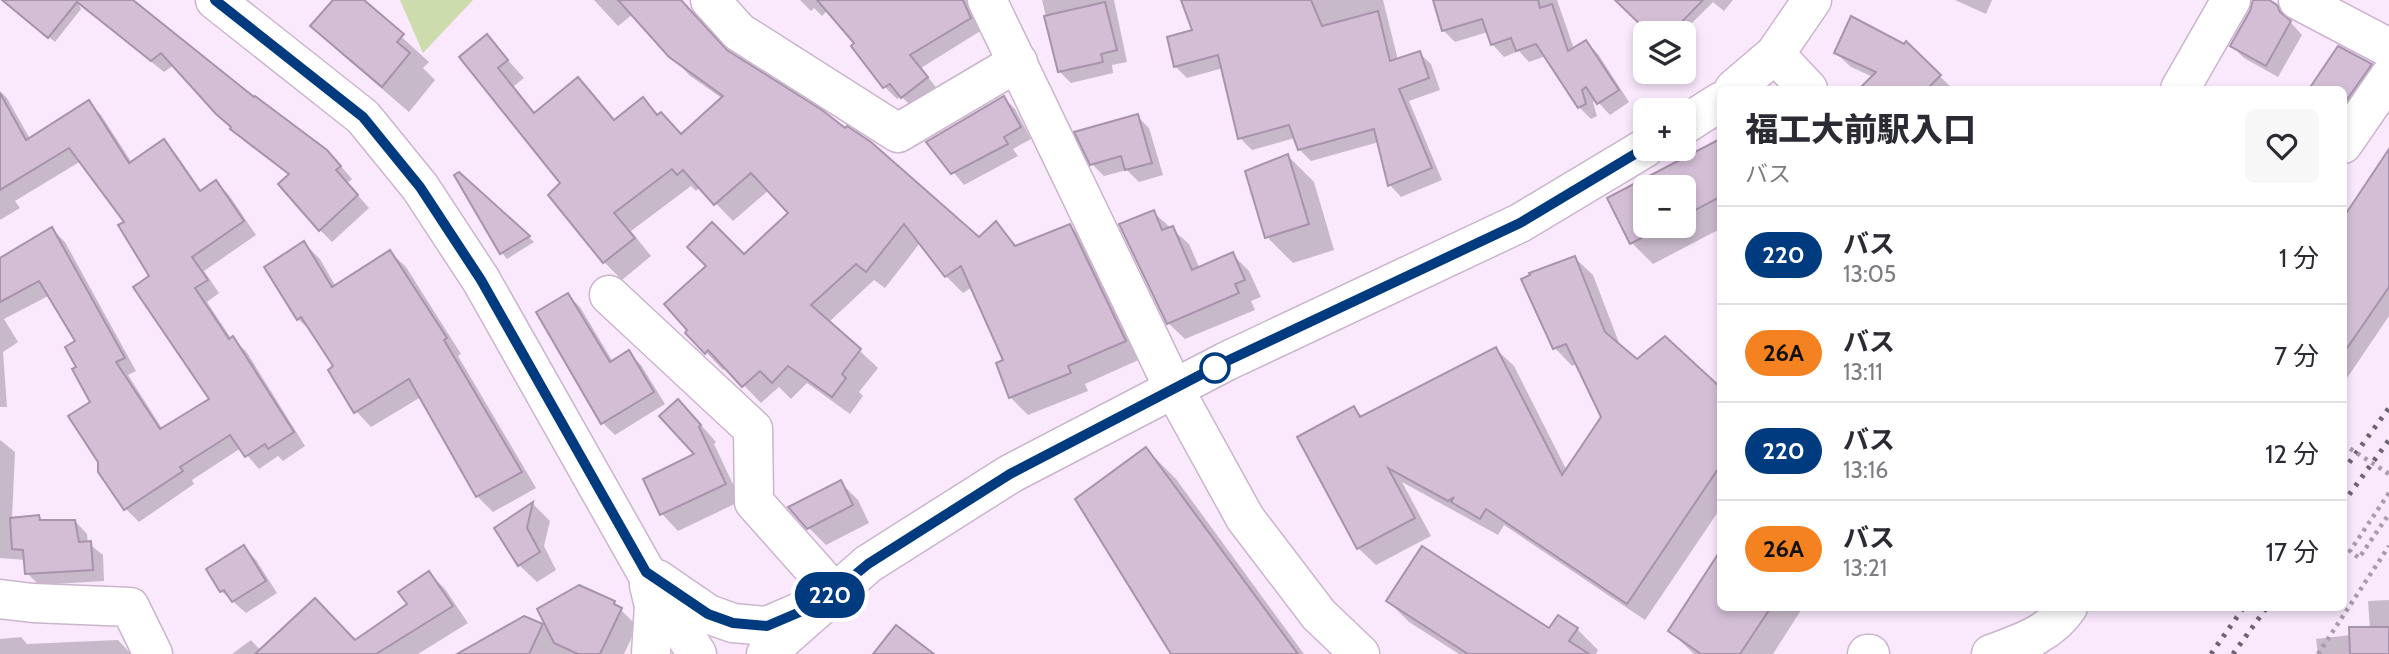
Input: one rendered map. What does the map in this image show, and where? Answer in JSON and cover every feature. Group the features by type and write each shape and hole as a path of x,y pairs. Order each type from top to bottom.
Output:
{"main road":[{"path":"215,0 363,117 420,187 481,280 646,572 697,654"},
{"path":"710,0 739,32 898,133 1018,62"},
{"path":"987,0 1174,389 1244,517 1319,615 1360,654"},
{"path":"1738,86 1775,54 1812,0"},
{"path":"2182,86 2231,0"},
{"path":"2298,0 2389,48"},
{"path":"1775,54 1805,86"},
{"path":"2347,141 2377,121 2389,77"},
{"path":"1696,117 1717,104"},
{"path":"766,654 868,564 1010,474 1227,361 1520,223 1633,155"},
{"path":"609,295 753,429 754,502 828,598"},
{"path":"646,572 708,614 733,623 767,626 828,598"},
{"path":"646,572 654,606 651,654"},
{"path":"0,599 131,607 153,654"},
{"path":"1992,654 2039,636 2065,611"}],"path":[{"path":"2347,447 2389,474"},
{"path":"2389,493 2350,551 2359,558 2389,514"},
{"path":"2347,610 2389,546"},
{"path":"2318,654 2346,611"}],"green space":[{"path":"400,0 473,0 423,53"}],"building":[{"path":"2,0 133,0 254,97 327,150 341,166 336,170 358,195 319,231 278,184 289,174 230,129 161,53 151,61 77,2 48,38"},
{"path":"333,0 364,0 404,34 397,42 410,53 382,87 310,26"},
{"path":"618,0 681,0 727,50 822,110 845,128 847,126 871,142 979,237 996,221 1015,246 1070,224 1126,341 1068,366 1071,373 1009,398 996,363 1003,360 961,266 945,277 904,224 866,272 856,264 811,305 861,349 842,374 846,378 832,397 788,366 772,383 760,371 742,387 708,350 705,354 685,333 687,330 664,304 706,266 687,247 712,222 744,254 788,213 751,173 714,205 683,170 677,175 672,169 614,213 635,238 603,263 548,195 560,183 459,57 487,34 508,60 498,68 534,113 578,77 614,120 643,97 657,115 661,112 681,134 723,96 669,57"},
{"path":"817,0 963,0 971,18 910,55 928,77 901,98 890,84 883,88 851,46 854,43"},
{"path":"1181,0 1311,0 1322,26 1378,11 1390,61 1420,51 1429,78 1399,89 1432,168 1388,186 1374,129 1298,150 1289,125 1238,139 1218,55 1174,67 1167,37 1192,30"},
{"path":"1433,0 1538,0 1540,8 1552,4 1568,51 1586,40 1619,90 1597,104 1586,87 1582,90 1586,104 1578,108 1536,44 1516,51 1511,38 1491,45 1482,19 1442,31"},
{"path":"1615,0 1703,0 1683,21 1637,21"},
{"path":"2253,0 2269,0 2291,21 2266,66 2230,46 2250,11"},
{"path":"1105,2 1117,50 1101,54 1103,62 1058,72 1044,16"},
{"path":"1851,16 1904,44 1906,41 1941,75 1930,86 1862,86 1876,72 1834,53"},
{"path":"2338,46 2372,64 2347,99 2347,86 2311,86"},
{"path":"0,93 26,140 89,100 129,163 164,139 200,191 216,180 244,221 192,257 208,280 195,288 229,339 233,336 294,432 268,449 265,444 245,457 230,435 180,467 183,471 124,510 98,472 98,462 68,416 90,402 72,369 76,367 65,347 75,341 39,281 0,302 0,258 52,227 125,358 116,362 160,429 209,399 133,287 149,276 118,225 124,222 69,148 0,190"},
{"path":"1004,96 1021,127 1004,137 1008,144 951,174 926,142"},
{"path":"1138,114 1152,163 1125,170 1121,156 1090,165 1074,132"},
{"path":"1717,141 1717,199 1696,210 1696,175 1651,175 1678,161 1696,161 1696,152"},
{"path":"2389,149 2389,287 2347,348 2347,212"},
{"path":"1288,154 1309,224 1265,238 1245,171"},
{"path":"459,172 530,236 500,254 454,175"},
{"path":"1633,184 1633,238 1642,238 1630,244 1607,198"},
{"path":"1154,210 1162,230 1173,226 1192,270 1233,252 1245,280 1235,284 1239,293 1167,324 1119,224"},
{"path":"304,241 332,287 390,250 447,338 444,340 522,472 476,497 409,379 354,413 328,370 333,366 301,317 297,320 264,267"},
{"path":"1575,256 1605,332 1637,359 1665,336 1717,384 1717,470 1627,604 1486,509 1480,519 1451,502 1454,497 1448,501 1388,468 1415,518 1357,549 1297,437 1354,406 1360,417 1496,347 1562,475 1601,417 1566,344 1553,349 1521,279 1530,275 1529,273"},
{"path":"568,293 610,362 629,350 654,392 601,424 536,312"},
{"path":"678,399 701,425 699,427 726,484 660,515 643,479 694,454 659,416"},
{"path":"1146,447 1298,654 1171,654 1075,499"},
{"path":"841,480 853,505 807,529 788,507"},
{"path":"533,502 527,528 540,552 518,566 494,528"},
{"path":"39,515 40,520 75,520 79,542 91,541 93,570 25,574 23,550 12,549 10,518"},
{"path":"244,545 266,581 232,602 224,590 220,592 206,569"},
{"path":"1422,546 1549,628 1558,615 1578,628 1569,641 1589,654 1468,654 1386,601"},
{"path":"1717,556 1717,611 1768,611 1740,654 1701,654 1668,631"},
{"path":"429,571 453,606 376,654 255,654 315,598 355,640 407,604 398,592"},
{"path":"579,585 615,601 614,604 622,608 600,654 578,654 554,643 537,609"},
{"path":"524,616 543,624 529,654 457,654"},
{"path":"896,625 934,654 873,654"},
{"path":"2349,627 2389,627 2389,654 2350,654"}],"railway":[{"path":"2347,466 2389,408"},
{"path":"2347,498 2389,440"},
{"path":"2211,654 2241,611"},
{"path":"2233,654 2264,611"}],"bus line":[{"name":"220","path":"215,0 363,117 420,187 481,280 646,572 708,614 733,623 767,626 821,603 868,564 1010,474 1227,361 1520,223 1633,155"}]}
